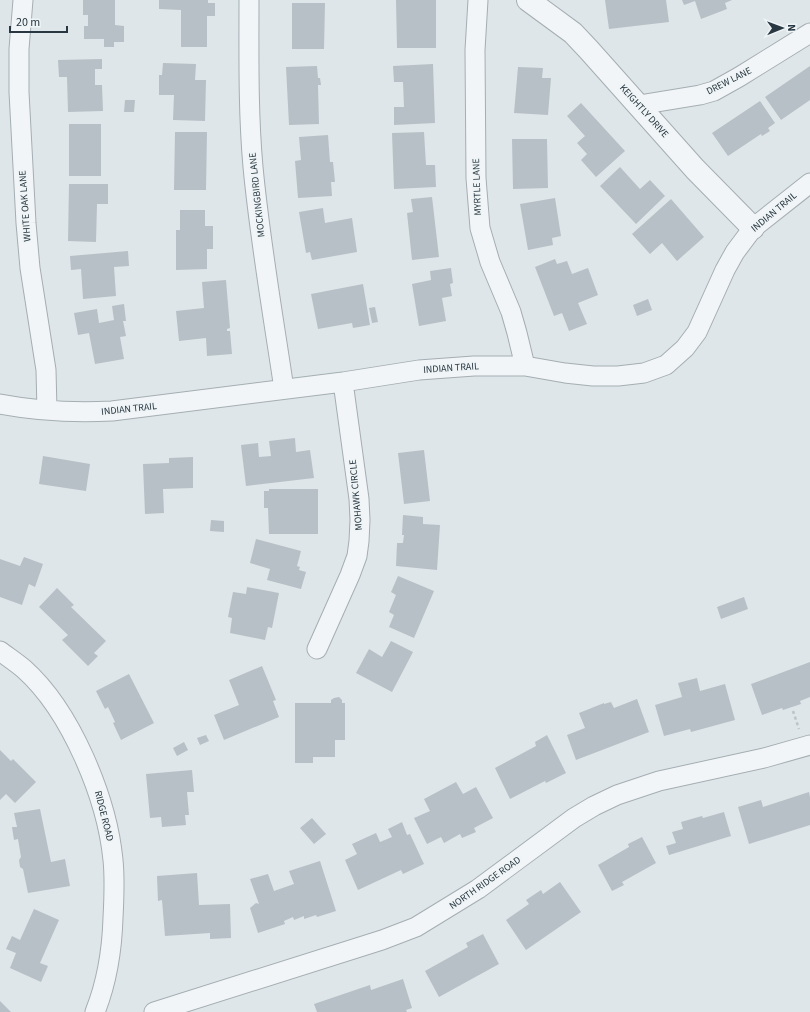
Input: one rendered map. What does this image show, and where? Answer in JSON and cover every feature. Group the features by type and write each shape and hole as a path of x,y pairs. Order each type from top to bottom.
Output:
{"street":[{"name":"WHITE OAK LANE","path":"23,0 19,49 19,92 25,208 30,268 46,370 46,410"},
{"name":"MOCKINGBIRD LANE","path":"249,0 248,98 253,167 267,277 284,389"},
{"name":"MYRTLE LANE","path":"478,0 475,50 476,178 480,228 490,262 511,312 525,366"},
{"name":"KEIGHTLY DRIVE","path":"528,0 573,34 639,105 695,169 753,228"},
{"name":"DREW LANE","path":"639,105 700,95 714,91 810,33"},
{"name":"INDIAN TRAIL","path":"0,404 46,410 83,412 112,411 342,382 419,370 474,366 525,366 593,376 618,376 644,373 666,364 686,348 697,332 735,252 753,228 810,183"},
{"name":"MOHAWK CIRCLE","path":"317,649 350,575 359,541 359,499 342,382"},
{"name":"RIDGE ROAD","path":"0,651 25,670 41,687 61,714 78,746 100,797 110,839 114,886 112,938 105,981 95,1012"},
{"name":"NORTH RIDGE ROAD","path":"154,1012 375,942 416,927 478,889 574,818 617,795 659,781 764,758 810,745"}],"building":[{"path":"83,0 115,0 115,25 124,26 124,42 114,42 114,47 104,47 104,39 84,39 84,26 88,26 88,15 83,15"},
{"path":"159,0 208,0 208,3 215,3 215,16 207,16 207,47 181,47 181,10 159,9"},
{"path":"396,0 436,0 436,48 397,48"},
{"path":"605,0 666,0 669,22 609,29"},
{"path":"682,0 732,0 725,3 727,9 701,19 695,1 684,5"},
{"path":"292,3 325,3 324,49 292,49"},
{"path":"102,59 102,69 95,69 95,85 102,85 103,111 68,112 67,77 59,77 58,60"},
{"path":"163,63 196,64 195,80 206,80 205,121 173,120 174,95 159,95 159,75 162,75"},
{"path":"433,64 435,123 394,125 394,107 404,107 403,82 394,82 393,66"},
{"path":"317,66 318,78 320,78 321,85 318,85 319,124 289,125 286,67"},
{"path":"810,66 810,100 781,120 765,97"},
{"path":"518,67 543,68 542,78 551,78 548,115 514,113"},
{"path":"125,100 135,100 134,112 124,112"},
{"path":"760,101 775,123 768,128 770,131 762,136 761,134 728,156 712,133"},
{"path":"581,103 625,151 596,177 581,160 587,154 577,143 585,136 567,116"},
{"path":"69,124 101,124 101,176 69,176"},
{"path":"175,132 207,132 206,190 174,190"},
{"path":"424,132 426,165 435,165 436,187 394,189 392,133"},
{"path":"328,135 330,162 333,162 335,182 331,182 332,196 298,198 295,161 301,160 299,137"},
{"path":"512,139 547,139 548,188 513,189"},
{"path":"620,167 640,189 650,180 665,196 636,224 600,186"},
{"path":"69,184 108,184 108,204 97,204 96,242 68,241"},
{"path":"432,197 439,257 412,260 407,213 413,212 411,199"},
{"path":"555,198 561,236 552,238 553,245 528,250 520,204"},
{"path":"671,199 704,237 677,261 662,243 650,254 632,234"},
{"path":"323,208 325,223 352,218 357,252 312,260 310,252 306,253 299,212"},
{"path":"180,210 205,210 205,226 213,226 213,249 207,249 207,269 176,270 176,230 180,230"},
{"path":"128,251 129,266 114,267 116,296 83,299 81,269 71,270 70,256"},
{"path":"555,259 557,264 567,261 572,274 588,268 598,295 578,303 587,324 569,331 562,313 554,316 535,267"},
{"path":"451,268 453,283 450,284 452,296 442,298 446,321 419,326 412,284 431,280 430,271"},
{"path":"226,280 230,328 227,329 227,331 230,331 232,354 207,356 206,338 179,341 176,311 204,308 202,282"},
{"path":"363,284 370,325 353,328 352,323 318,329 311,294"},
{"path":"648,299 652,310 637,316 633,305"},
{"path":"124,304 126,321 123,321 126,336 120,337 124,359 95,364 89,333 78,335 74,313 97,309 99,323 114,320 112,306"},
{"path":"375,307 378,322 372,323 369,308"},
{"path":"295,438 296,452 310,450 314,478 246,486 241,445 258,443 259,457 271,456 269,441"},
{"path":"424,450 430,501 404,504 398,453"},
{"path":"43,456 90,464 86,491 39,484"},
{"path":"193,457 193,488 163,489 164,513 145,514 143,464 169,463 169,458"},
{"path":"269,489 318,489 318,534 269,534 268,508 264,508 264,491 269,491"},
{"path":"403,515 423,517 423,524 440,525 437,570 396,566 397,543 403,543"},
{"path":"211,520 224,521 224,532 210,531"},
{"path":"256,539 301,551 297,566 300,567 299,570 306,572 301,589 267,580 270,569 250,563"},
{"path":"24,557 43,564 35,587 29,584 22,605 0,597 0,559 20,566"},
{"path":"398,576 434,591 414,638 389,627 394,615 389,612 396,595 391,592"},
{"path":"247,587 279,593 272,628 268,627 265,640 230,633 232,618 228,617 233,592 246,594"},
{"path":"57,588 74,605 71,607 106,641 94,653 98,656 88,666 62,640 68,635 39,607"},
{"path":"744,597 748,609 721,619 717,607"},
{"path":"391,641 413,652 392,692 356,673 369,649 382,657"},
{"path":"810,662 810,697 800,701 801,704 783,710 782,708 762,715 751,684"},
{"path":"262,666 276,700 273,701 279,717 224,740 214,715 239,705 229,680"},
{"path":"129,674 154,723 121,740 113,723 115,722 108,707 105,709 96,691"},
{"path":"697,678 700,691 725,684 735,720 691,732 690,729 664,736 655,705 682,697 678,683"},
{"path":"339,697 342,700 342,703 345,703 345,740 335,740 335,757 313,757 313,763 295,763 295,703 331,703 331,700"},
{"path":"637,699 649,732 576,760 567,735 585,728 579,713 604,703 611,702 614,708"},
{"path":"206,735 209,741 200,745 197,738"},
{"path":"547,735 566,773 546,783 545,781 510,799 495,768 536,746 535,742"},
{"path":"184,742 188,750 177,756 173,748"},
{"path":"0,750 11,761 13,759 36,782 15,803 6,794 0,800"},
{"path":"192,770 194,792 187,792 189,815 185,815 186,825 162,827 161,817 150,818 146,774"},
{"path":"456,782 463,794 476,787 493,818 474,828 476,832 462,838 460,834 444,843 441,837 427,844 414,818 430,811 424,799"},
{"path":"809,792 810,825 749,844 738,807 761,800 763,807"},
{"path":"40,809 51,862 65,859 70,886 28,893 23,869 20,867 19,860 21,857 18,839 14,840 12,827 17,827 14,813"},
{"path":"724,812 731,836 669,855 666,846 676,843 672,832 683,829 681,822"},
{"path":"312,818 326,834 314,844 300,828"},
{"path":"402,822 407,835 410,834 424,864 403,874 401,870 358,890 345,860 357,854 352,844 376,833 380,842 392,837 388,829"},
{"path":"642,837 656,863 622,882 624,885 612,891 598,865 629,847 628,844"},
{"path":"320,861 336,911 317,917 316,915 304,919 304,916 294,920 293,917 284,921 285,924 258,933 250,908 256,903 259,904 250,879 268,874 274,891 294,884 289,871"},
{"path":"197,873 199,905 230,904 231,938 210,939 210,933 165,936 162,900 158,901 157,876"},
{"path":"560,882 581,912 526,950 506,920 529,904 526,900 541,890 543,894"},
{"path":"34,909 59,920 40,963 48,966 41,982 10,968 16,953 6,949 12,936 20,940"},
{"path":"483,934 499,964 439,997 425,971 468,947 466,943"},
{"path":"403,979 412,1008 406,1010 407,1012 317,1012 314,1004 370,985 371,990"},
{"path":"0,1001 11,1012 0,1012"}]}
